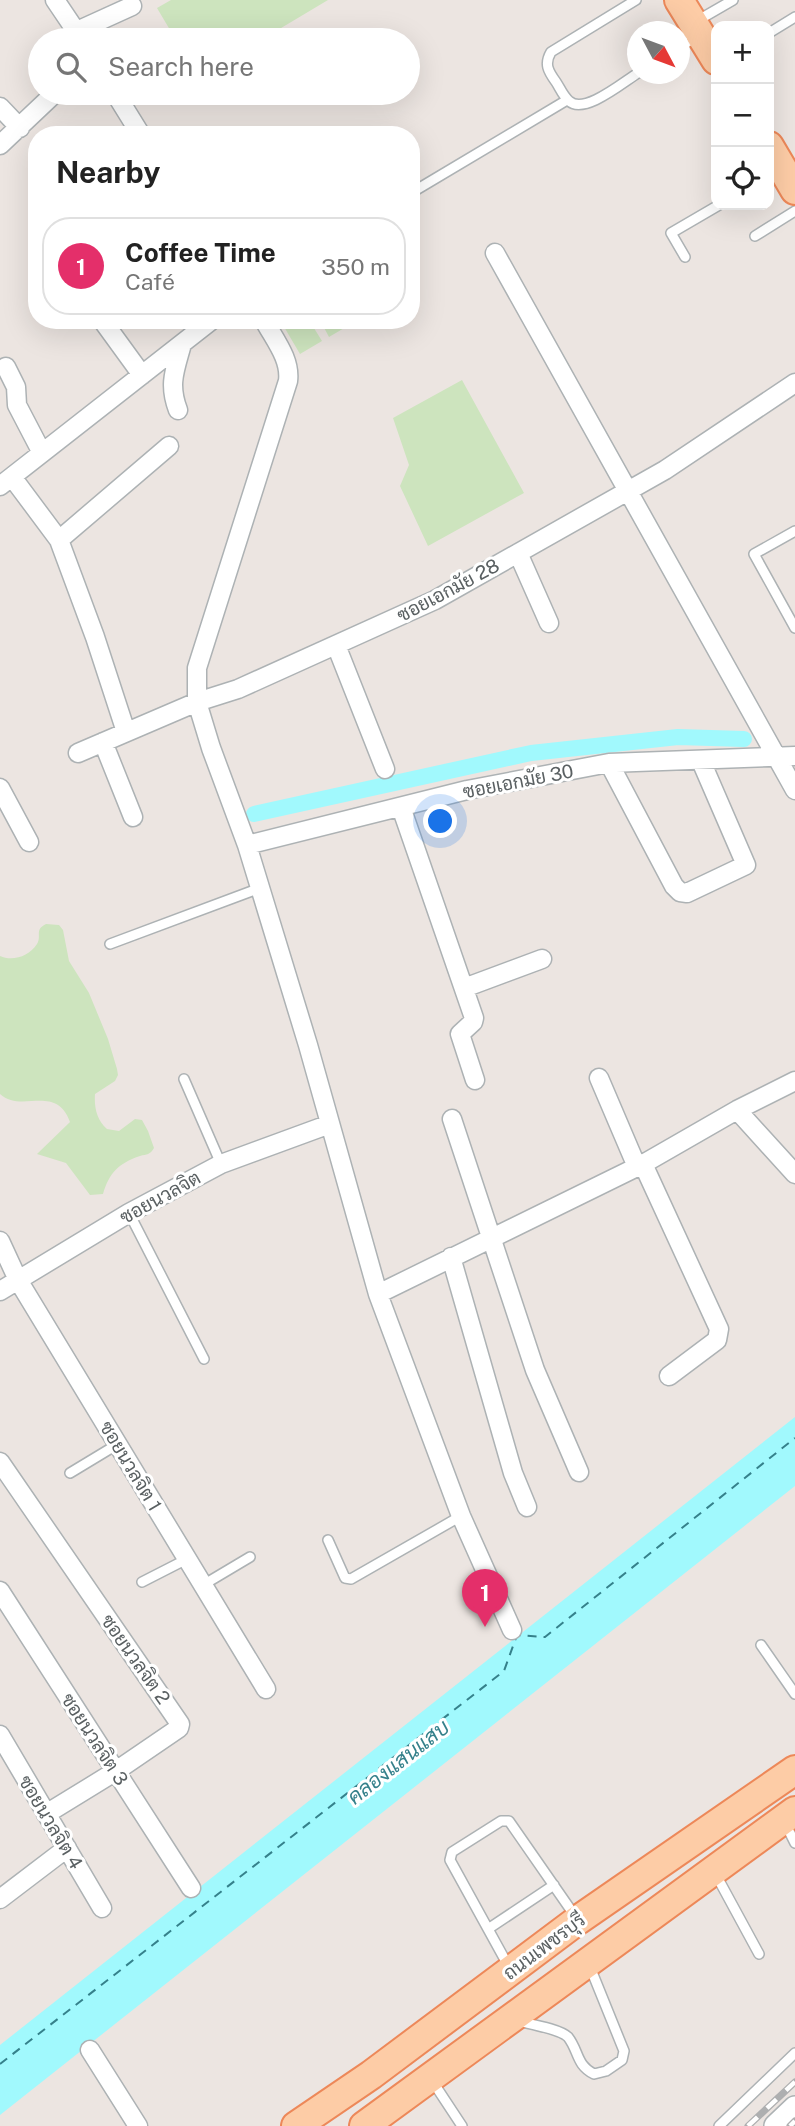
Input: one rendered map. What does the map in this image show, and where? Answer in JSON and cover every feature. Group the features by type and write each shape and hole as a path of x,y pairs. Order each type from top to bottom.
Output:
{"main road":[{"path":"690,28 711,54"},
{"name":"ถนนเพชรบุรี","path":"321,2126 377,2090 588,1925 795,1770"},
{"name":"ถนนเพชรบุรี","path":"296,2126 371,2075 511,1970 588,1925 737,1829 795,1780"},
{"name":"ถนนเพชรบุรี","path":"364,2126 714,1871 792,1829"}],"street":[{"path":"55,0 74,28"},
{"path":"94,28 132,6"},
{"path":"0,145 43,105"},
{"path":"122,105 135,126"},
{"path":"0,107 20,128"},
{"path":"495,253 795,790"},
{"path":"109,329 142,375"},
{"path":"126,732 59,540 6,481 201,329"},
{"path":"269,329 286,360 288,381 197,668 197,702 247,845 308,1045 378,1294 461,1516 512,1630"},
{"path":"178,410 171,384 182,344"},
{"path":"6,367 16,387 17,405 42,453"},
{"name":"ซอยเอกมัย 28","path":"78,752 197,702 238,689 435,600 665,470 795,384"},
{"path":"59,540 169,446"},
{"path":"518,553 549,623"},
{"path":"336,645 385,769"},
{"path":"103,742 133,817"},
{"name":"ซอยเอกมัย 30","path":"247,845 467,790 609,763 795,756"},
{"path":"609,763 674,887 680,892 687,892 746,865 701,761"},
{"path":"0,788 29,842"},
{"path":"401,807 474,1020 460,1034 475,1080"},
{"path":"464,988 542,960"},
{"path":"599,1078 719,1329 717,1340 669,1376"},
{"path":"378,1294 640,1166 737,1110 795,1081"},
{"path":"737,1110 795,1174"},
{"path":"452,1119 535,1370 579,1472"},
{"name":"ซอยนวลจิต","path":"0,1291 129,1213 221,1164 330,1124"},
{"name":"ซอยนวลจิต 1","path":"0,1241 18,1280 266,1689"},
{"path":"451,1257 513,1473 527,1507"},
{"name":"ซอยนวลจิต 2","path":"0,1462 180,1724 116,1771 46,1814"},
{"name":"ซอยนวลจิต 3","path":"0,1591 191,1888"},
{"name":"ซอยนวลจิต 4","path":"0,1735 102,1908"},
{"path":"0,1899 67,1848"},
{"path":"90,2050 138,2126"},
{"path":"776,2126 795,2108"}],"lane":[{"path":"627,80 587,105 577,106 567,100 548,70 547,60 551,52 636,0"},
{"path":"690,25 733,0"},
{"path":"774,30 795,17"},
{"path":"420,188 567,100"},
{"path":"685,257 671,233 711,210"},
{"path":"755,236 795,211"},
{"path":"795,531 754,554 795,628"},
{"path":"110,944 260,888"},
{"path":"184,1079 221,1164"},
{"path":"129,1213 204,1359"},
{"path":"70,1473 118,1444"},
{"path":"328,1540 345,1578 351,1579 461,1516"},
{"path":"204,1586 250,1557"},
{"path":"142,1583 187,1559"},
{"path":"761,1644 795,1694"},
{"path":"511,1970 450,1860 452,1852 501,1821 509,1821 554,1885 588,1925"},
{"path":"714,1871 759,1954"},
{"path":"488,1929 554,1885"},
{"path":"510,2019 563,2033 569,2039 584,2069 594,2074 606,2071 622,2060 624,2051 588,1962"},
{"path":"719,2126 795,2053"},
{"path":"430,2078 462,2126"}],"green space":[{"path":"171,0 328,0 281,28 169,28 157,8"},
{"path":"285,329 315,329 322,341 300,354"},
{"path":"325,329 343,329 329,337"},
{"path":"462,380 524,493 428,546 400,486 409,465 393,418"},
{"path":"46,924 59,925 63,930 69,961 89,993 117,1069 115,1081 95,1094 99,1118 107,1129 119,1131 135,1119 142,1120 154,1148 150,1153 126,1162 116,1170 108,1180 103,1194 90,1195 66,1163 37,1154 70,1122 64,1110 47,1101 18,1101 0,1094 0,956 15,958 30,952 37,944 40,928"}],"water":[{"name":"คลองแสนแสบ","path":"795,1417 795,1486 0,2115 0,2045"}],"waterway":[{"path":"254,814 531,753 678,737 744,739"}],"ferry route":[{"path":"0,2064 504,1671 517,1635 545,1637 795,1438"}],"railway":[{"path":"748,2126 795,2082"},
{"path":"790,2126 795,2121"}],"place":[{"name":"Coffee Time","path":"485,1627"}]}
